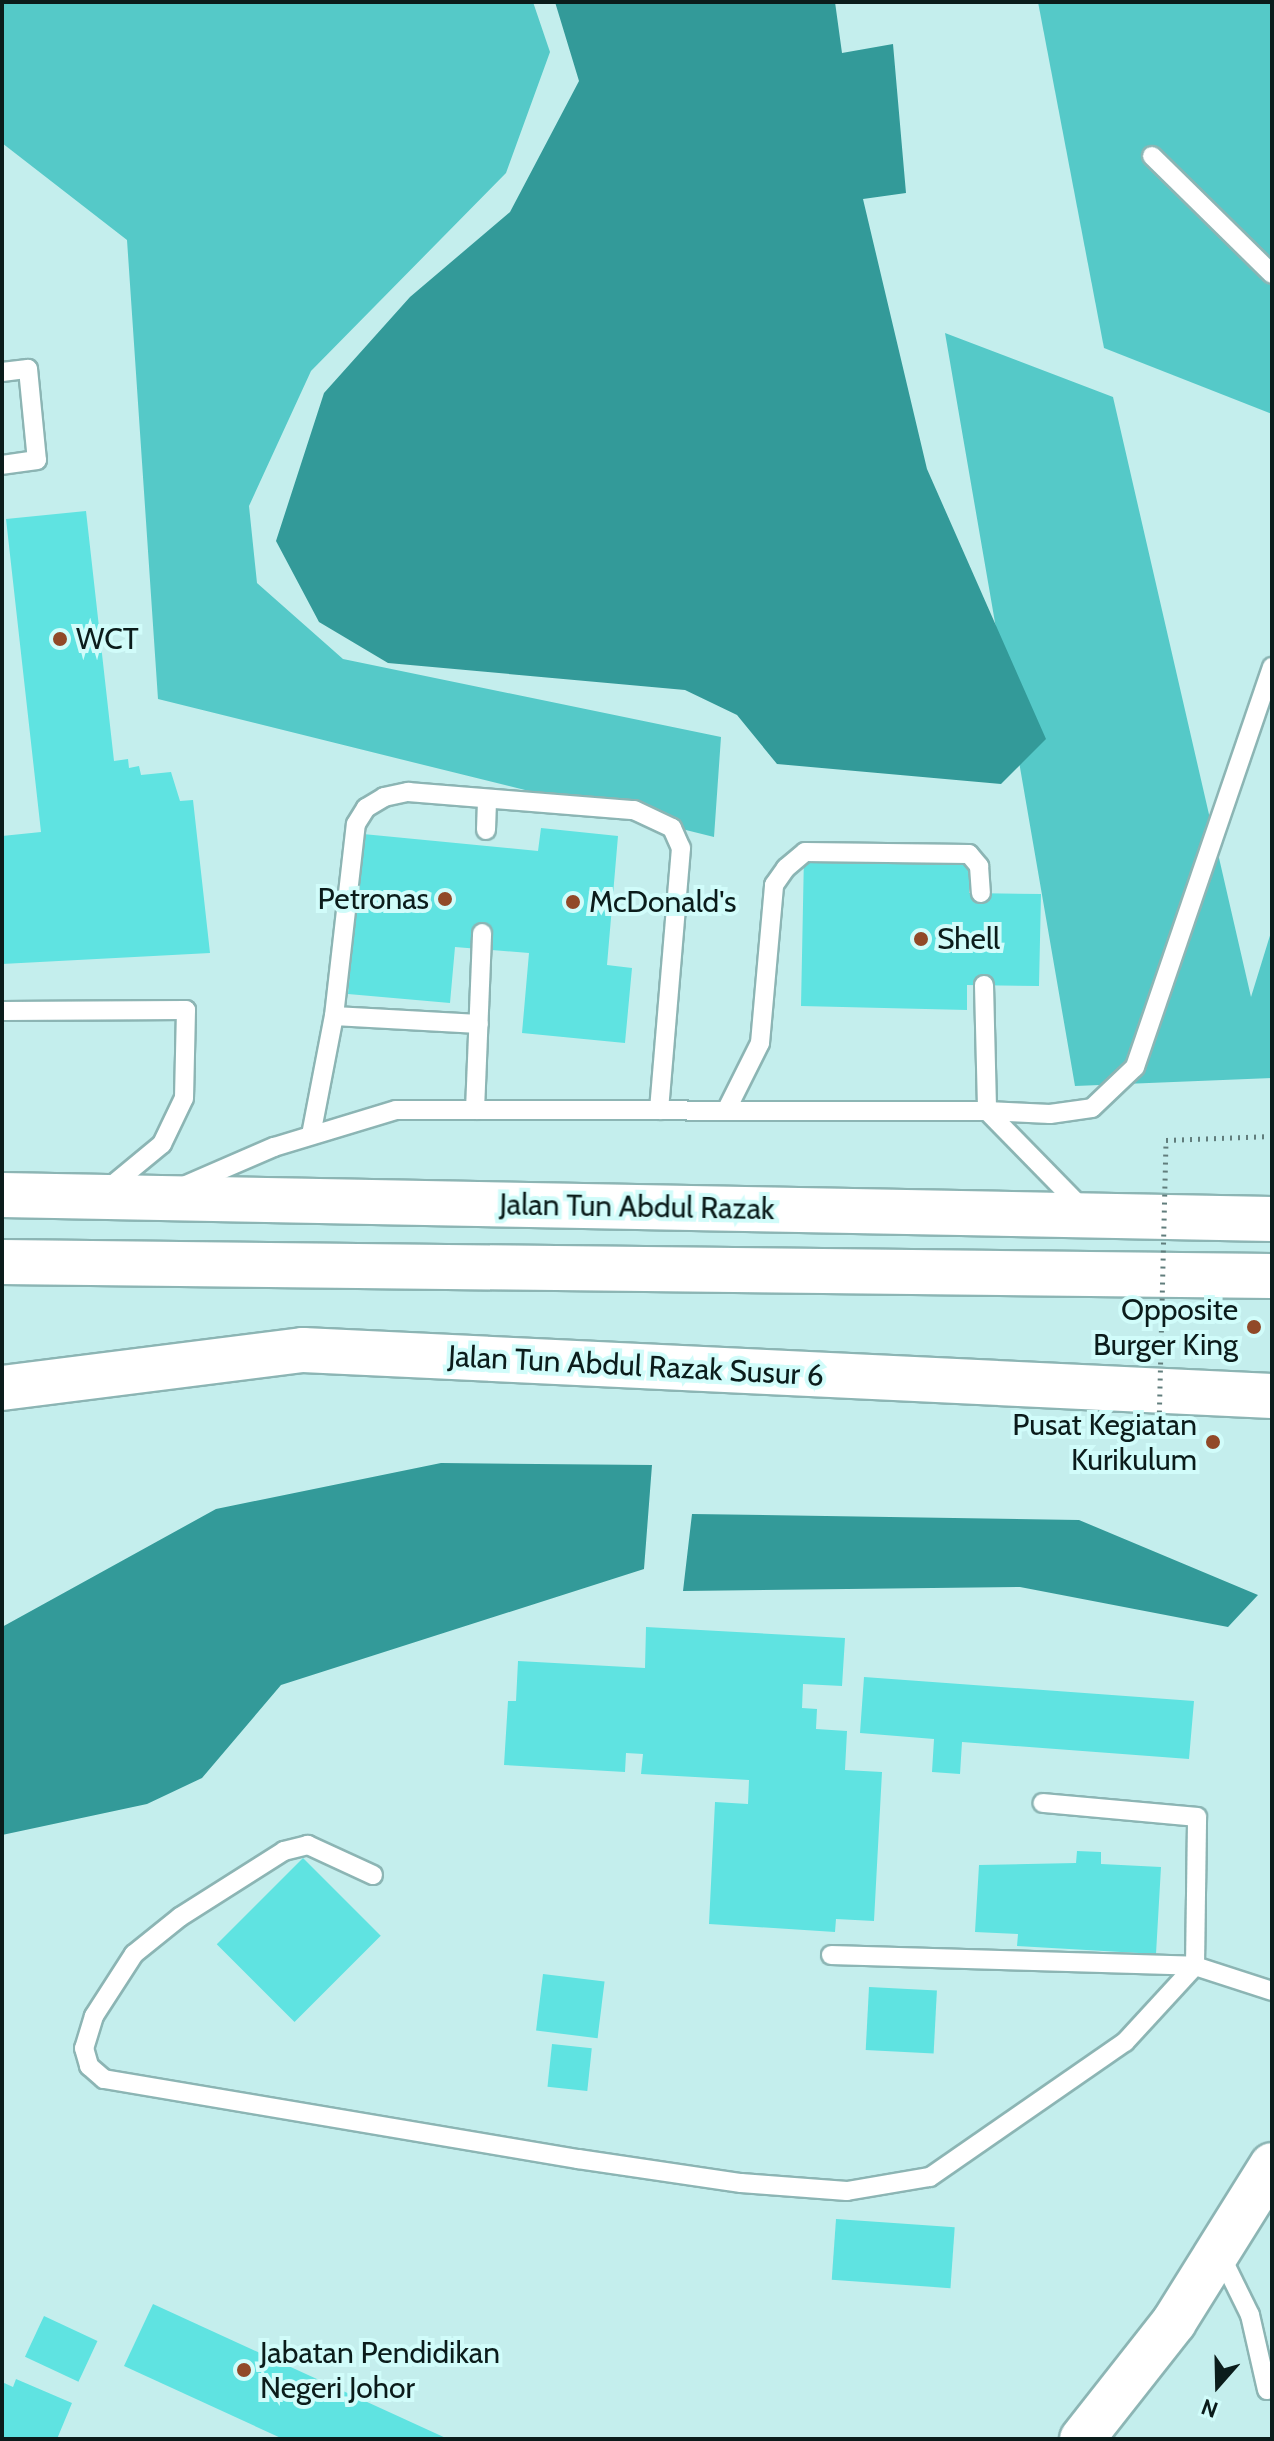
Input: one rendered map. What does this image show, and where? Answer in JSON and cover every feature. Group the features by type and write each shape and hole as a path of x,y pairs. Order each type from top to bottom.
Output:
{"main road":[{"name":"Jalan Tun Abdul Razak","path":"2,1195 1272,1219"},
{"name":"Jalan Tun Abdul Razak","path":"2,1262 1272,1276"},
{"name":"Jalan Tun Abdul Razak Susur 6","path":"2,1388 303,1350 1272,1396"},
{"path":"1082,2439 1220,2254 1272,2165"}],"lane":[{"path":"1152,156 1272,274"},
{"path":"2,372 28,369 37,460 2,465"},
{"path":"161,1196 311,1135 396,1110 987,1111 1050,1114 1092,1108 1135,1067 1272,667"},
{"path":"311,1135 334,1016 356,824 366,808 408,792 634,810 672,828 681,848 659,1110"},
{"path":"486,830 487,800"},
{"path":"726,1111 760,1043 774,885 786,868 805,852 969,854 979,866 981,893"},
{"path":"475,1110 482,933"},
{"path":"984,985 987,1111 1090,1216"},
{"path":"2,1011 186,1010 184,1098 162,1144 99,1196"},
{"path":"334,1016 479,1024"},
{"path":"373,1875 308,1845 284,1851 180,1917 134,1954 94,2016 84,2048 89,2066 104,2079 578,2159 741,2183 847,2191 930,2177 941,2170 1125,2042 1195,1966 1197,1817 1043,1803"},
{"path":"831,1955 1195,1966 1272,1991"},
{"path":"1220,2254 1250,2315 1267,2390"}],"path":[{"path":"1159,1428 1166,1140 1272,1136"}],"shaded area":[{"path":"2,2 533,2 550,52 506,173 311,371 249,506 257,583 343,659 721,737 714,837 158,699 127,240 2,143"},
{"path":"555,2 835,2 842,53 893,44 906,193 863,199 927,469 1046,739 1001,784 777,764 737,715 685,690 388,663 319,622 276,541 324,393 410,297 510,212 579,81"},
{"path":"1038,2 1272,2 1272,414 1104,348"},
{"path":"945,333 1113,397 1251,997 1272,929 1272,1078 1075,1086"},
{"path":"441,1463 652,1465 644,1569 281,1685 202,1778 147,1804 2,1835 2,1627 216,1509"},
{"path":"692,1514 1079,1520 1258,1595 1228,1627 1020,1587 683,1591"}],"building":[{"name":"WCT","path":"86,511 114,761 128,759 129,768 139,766 141,775 171,772 180,801 193,800 210,953 2,964 2,836 41,832 6,519"},
{"path":"541,828 618,836 607,965 632,968 625,1043 522,1033 529,953 455,947 450,1003 348,994 363,834 538,851"},
{"name":"Shell","path":"804,854 970,858 969,893 1041,894 1039,986 967,985 967,1010 801,1006"},
{"path":"646,1627 845,1638 842,1686 803,1684 802,1708 817,1709 816,1729 847,1731 845,1770 882,1772 874,1921 836,1919 835,1932 709,1924 715,1802 748,1804 749,1780 641,1774 643,1754 626,1753 625,1772 504,1765 508,1701 516,1701 518,1661 645,1668"},
{"path":"864,1677 1194,1701 1189,1759 962,1742 960,1774 932,1772 934,1739 860,1733"},
{"path":"1077,1851 1101,1852 1101,1864 1161,1867 1156,1954 1017,1946 1018,1934 975,1932 979,1865 1076,1863"},
{"path":"303,1858 381,1936 295,2022 217,1944"},
{"path":"543,1974 605,1982 598,2038 536,2031"},
{"path":"869,1987 937,1991 934,2053 866,2050"},
{"path":"552,2044 592,2048 587,2091 548,2087"},
{"path":"836,2219 955,2227 950,2288 832,2280"},
{"path":"153,2304 448,2439 283,2439 124,2366"},
{"path":"44,2316 97,2341 78,2382 25,2357"},
{"path":"16,2379 72,2403 57,2439 2,2439 2,2382 13,2387"}],"place":[{"name":"WCT","path":"60,639"},
{"name":"Petronas","path":"445,899"},
{"name":"McDonald's","path":"573,902"},
{"name":"Shell","path":"921,939"},
{"name":"Opposite Burger King","path":"1254,1327"},
{"name":"Pusat Kegiatan Kurikulum","path":"1213,1442"},
{"name":"Jabatan Pendidikan Negeri Johor","path":"244,2370"}]}
